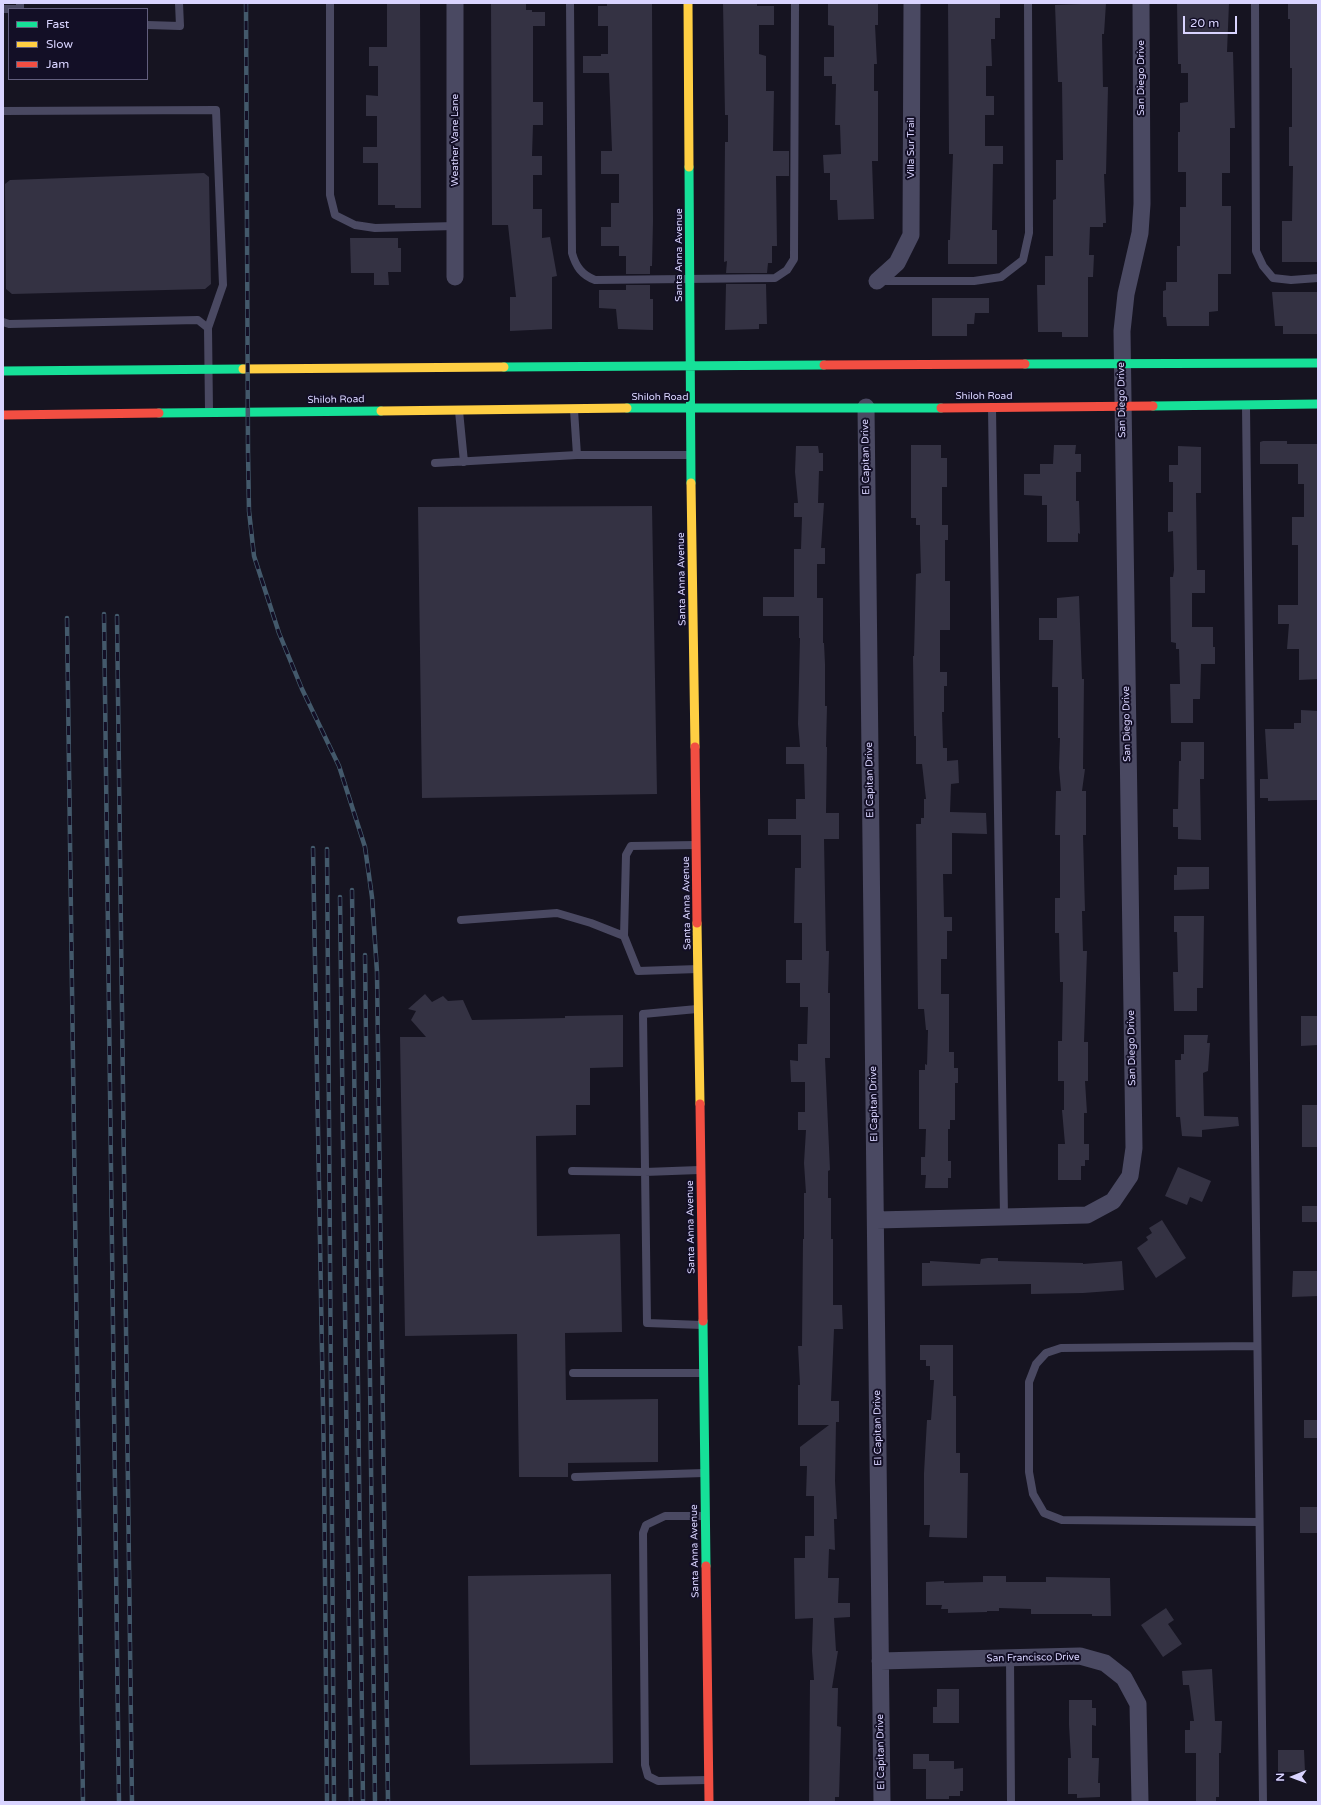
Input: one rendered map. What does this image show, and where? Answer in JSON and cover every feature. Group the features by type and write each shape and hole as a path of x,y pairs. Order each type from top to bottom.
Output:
{"main road":[{"name":"Santa Anna Avenue","path":"688,3 691,456 709,1802"},
{"path":"3,371 691,365 1318,363"},
{"name":"Shiloh Road","path":"3,415 208,412 866,407 992,408 1318,404"}],"street":[{"name":"Weather Vane Lane","path":"455,3 456,277"},
{"name":"Villa Sur Trail","path":"877,281 897,263 911,235 912,3"},
{"name":"San Diego Drive","path":"876,1220 1087,1215 1113,1201 1130,1176 1133,1155 1122,331 1126,294 1140,233 1142,204 1141,3"},
{"name":"El Capitan Drive","path":"866,407 882,1802"},
{"name":"San Francisco Drive","path":"880,1661 1080,1656 1105,1663 1124,1678 1138,1704 1140,1802"}],"lane":[{"path":"148,25 180,26 179,3"},
{"path":"330,3 330,195 335,215 355,225 375,228 455,226"},
{"path":"570,3 572,253 575,263 586,277 595,280 775,278 787,270 794,259 795,3"},
{"path":"877,281 974,281 1001,277 1023,260 1029,233 1028,3"},
{"path":"1255,3 1256,251 1263,266 1272,278 1291,280 1318,278"},
{"path":"3,111 216,110 223,285 208,328 208,412"},
{"path":"3,322 8,324 198,320 208,328"},
{"path":"1246,404 1258,1522 1263,1802"},
{"path":"992,408 1004,1217"},
{"path":"574,409 577,455"},
{"path":"459,410 464,462"},
{"path":"435,463 577,455 691,456"},
{"path":"697,845 631,846 626,855 624,936 638,971 698,969"},
{"path":"461,920 557,913 590,923 624,936"},
{"path":"699,1008 643,1014 647,1323 703,1325"},
{"path":"572,1171 645,1172 701,1170"},
{"path":"1257,1346 1061,1348 1046,1353 1036,1364 1029,1382 1029,1464 1033,1494 1044,1513 1062,1520 1258,1522"},
{"path":"573,1373 704,1373"},
{"path":"575,1477 705,1473"},
{"path":"706,1516 665,1516 646,1525 643,1533 645,1765 648,1776 658,1781 709,1780"},
{"path":"1010,1658 1011,1802"}],"building":[{"path":"387,3 420,3 421,208 395,208 395,205 378,205 378,163 363,163 363,147 377,147 377,116 366,116 366,95 378,96 378,66 369,66 369,47 387,47"},
{"path":"491,3 526,3 526,10 532,10 532,12 545,12 545,26 533,26 533,102 543,102 543,125 533,125 532,156 542,156 542,175 533,175 533,209 542,209 542,238 550,237 557,276 552,277 552,329 510,331 510,297 516,297 508,225 492,225"},
{"path":"607,3 652,3 653,221 652,266 650,266 650,274 626,274 626,256 619,256 619,246 601,246 601,227 611,227 611,203 619,203 619,174 601,174 601,151 612,151 609,73 583,73 583,56 601,56 601,54 608,54 608,26 598,26 598,6 607,6"},
{"path":"723,3 757,3 757,6 774,6 774,25 759,25 759,54 766,56 766,91 774,91 773,151 789,151 789,176 776,176 777,246 772,246 772,263 768,263 767,273 726,273 727,261 724,262 725,142 728,142 728,115 725,115"},
{"path":"828,3 878,3 878,25 875,25 877,64 874,64 874,91 878,91 878,161 872,161 874,219 838,220 837,200 830,200 830,173 824,173 823,155 841,154 840,125 835,125 836,84 832,84 832,76 824,76 824,57 834,57 834,26 828,25"},
{"path":"948,3 1000,3 1000,18 995,18 995,39 991,39 992,66 986,66 986,96 994,96 994,115 985,115 985,146 1003,146 1003,164 993,164 992,230 997,230 997,264 948,264 953,154 949,154"},
{"path":"1106,3 1104,34 1102,34 1103,87 1108,87 1106,174 1104,174 1106,223 1103,223 1103,227 1090,227 1089,255 1094,255 1093,277 1088,277 1088,337 1062,337 1062,332 1038,332 1037,285 1045,285 1045,256 1053,256 1053,200 1056,199 1056,160 1063,160 1062,82 1058,82 1055,5"},
{"path":"1177,3 1229,3 1227,52 1233,52 1235,128 1230,128 1230,173 1222,173 1222,206 1231,206 1231,274 1218,274 1218,311 1209,312 1209,326 1167,326 1166,317 1163,317 1163,291 1166,290 1166,282 1177,282 1177,246 1180,246 1180,207 1186,207 1186,172 1178,172 1178,132 1180,132 1180,103 1188,102 1188,73 1181,73 1181,64 1178,64"},
{"path":"1288,3 1318,3 1318,262 1282,262 1282,221 1292,221 1293,166 1289,166 1289,127 1292,127 1292,68 1290,68 1290,19 1288,19"},
{"path":"204,173 209,177 211,284 205,289 12,294 6,289 5,184 10,180"},
{"path":"350,238 398,238 398,248 401,248 401,272 388,272 389,285 374,285 374,273 351,273"},
{"path":"726,284 766,284 767,324 759,324 759,329 725,330"},
{"path":"626,285 650,285 650,299 653,299 653,330 618,329 616,309 599,308 599,290 626,290"},
{"path":"1272,292 1318,292 1317,334 1283,334 1283,326 1275,326"},
{"path":"932,298 989,298 989,313 975,313 974,324 967,324 967,336 932,336"},
{"path":"1287,441 1287,444 1318,444 1318,679 1299,680 1299,649 1287,649 1289,624 1278,624 1278,605 1298,605 1298,545 1292,545 1292,517 1304,517 1304,484 1298,484 1298,464 1260,464 1260,442"},
{"path":"911,445 941,445 941,458 947,458 947,487 942,487 942,525 948,525 948,540 945,540 945,581 950,581 950,630 940,630 940,672 947,672 947,686 944,686 944,712 942,712 943,748 947,748 947,761 958,760 959,783 951,784 950,812 986,813 987,834 952,833 952,874 943,874 944,917 952,917 952,931 947,931 947,959 941,959 941,994 949,994 949,1052 954,1052 954,1068 958,1068 958,1083 955,1083 955,1120 950,1120 950,1129 948,1129 948,1161 951,1161 951,1178 948,1178 948,1188 925,1188 926,1175 921,1175 921,1157 925,1157 926,1129 919,1129 919,1070 925,1070 925,1064 927,1065 928,1030 926,1030 924,1009 918,1009 916,824 921,824 921,818 924,818 924,799 926,799 922,764 916,764 916,736 914,736 913,656 916,574 921,573 920,525 916,525 916,518 911,518"},
{"path":"1054,445 1076,445 1075,454 1081,454 1081,472 1076,472 1076,501 1079,501 1080,534 1078,533 1078,542 1047,542 1047,505 1042,505 1042,496 1024,495 1024,474 1040,474 1040,464 1053,464"},
{"path":"796,446 818,446 819,453 823,453 823,471 819,471 818,503 824,503 821,548 825,548 825,564 817,564 817,598 823,598 825,706 827,706 826,813 839,813 839,839 824,839 826,951 829,951 828,993 830,993 830,1058 825,1058 830,1170 828,1171 828,1198 831,1198 831,1239 833,1239 833,1305 842,1305 843,1329 834,1329 831,1401 839,1401 839,1422 836,1422 835,1481 837,1519 834,1519 835,1550 829,1549 828,1578 839,1578 838,1603 850,1603 850,1617 834,1618 836,1651 838,1651 832,1688 838,1688 837,1726 841,1727 839,1797 835,1797 835,1802 809,1802 810,1680 814,1680 812,1651 813,1618 795,1619 794,1558 805,1558 805,1536 814,1536 814,1496 806,1496 807,1466 800,1466 800,1447 829,1425 798,1425 798,1385 800,1385 798,1346 802,1346 804,1193 806,1193 804,1163 806,1130 798,1130 798,1112 805,1112 805,1082 791,1082 790,1060 798,1061 798,1044 807,1044 808,1007 800,1007 800,983 786,983 786,960 802,960 802,923 794,923 795,868 801,868 801,835 768,835 768,819 796,819 796,799 805,799 804,764 786,764 786,747 800,747 798,724 800,638 799,616 763,616 763,597 794,597 794,549 801,549 802,517 794,517 794,503 798,503 795,472"},
{"path":"1178,446 1201,447 1201,493 1196,493 1197,570 1205,570 1205,593 1192,593 1192,627 1213,627 1213,647 1215,647 1215,664 1201,664 1200,699 1193,699 1193,723 1171,723 1170,684 1180,684 1179,649 1176,649 1176,643 1171,642 1170,577 1173,577 1174,570 1173,531 1168,532 1168,512 1173,512 1173,482 1169,482 1169,465 1178,465"},
{"path":"652,506 657,794 422,798 418,507"},
{"path":"1079,596 1082,679 1084,679 1083,769 1085,769 1082,791 1086,791 1086,835 1083,835 1085,911 1082,911 1083,951 1087,951 1084,1042 1088,1042 1088,1081 1085,1081 1087,1113 1084,1113 1084,1144 1089,1144 1089,1160 1085,1160 1085,1166 1081,1166 1081,1180 1058,1180 1058,1144 1065,1144 1062,1110 1064,1110 1064,1081 1058,1081 1058,1041 1062,1041 1063,982 1060,982 1059,933 1055,933 1055,898 1060,898 1060,835 1055,835 1056,791 1061,791 1059,768 1060,738 1058,738 1058,687 1052,687 1053,640 1039,640 1039,618 1057,618 1057,598"},
{"path":"1301,710 1318,711 1318,800 1268,801 1268,798 1260,798 1260,779 1268,779 1265,729 1294,729 1294,723 1301,723"},
{"path":"1181,742 1204,742 1204,779 1200,779 1201,840 1178,839 1178,827 1173,827 1173,809 1178,809"},
{"path":"1177,867 1209,867 1209,889 1174,890 1174,875 1177,875"},
{"path":"1174,916 1204,916 1203,988 1197,988 1197,1011 1174,1011 1173,972 1178,972 1177,932 1174,932"},
{"path":"425,994 432,1002 443,996 448,1001 463,1000 472,1020 623,1015 623,1067 590,1068 590,1105 576,1105 576,1135 536,1136 537,1236 620,1234 622,1332 565,1333 566,1400 658,1399 658,1462 568,1463 568,1477 519,1477 517,1334 405,1336 400,1037 426,1037 411,1020 416,1011 408,1009"},
{"path":"1301,1016 1318,1016 1318,1045 1301,1046"},
{"path":"1184,1035 1208,1035 1207,1043 1210,1043 1208,1071 1203,1073 1204,1116 1238,1117 1239,1126 1202,1130 1202,1137 1182,1136 1180,1117 1176,1117 1175,1060 1181,1060 1181,1054 1184,1054"},
{"path":"1302,1105 1318,1105 1318,1147 1302,1147"},
{"path":"1178,1167 1211,1181 1202,1202 1190,1197 1187,1205 1165,1196"},
{"path":"1302,1206 1318,1206 1318,1222 1302,1222"},
{"path":"1162,1220 1186,1258 1156,1278 1137,1248 1148,1240 1146,1237 1152,1233 1149,1228"},
{"path":"998,1258 998,1261 1083,1264 1122,1261 1124,1290 1083,1293 1031,1294 1031,1284 922,1286 922,1263 930,1263 930,1261 980,1264 981,1259"},
{"path":"1293,1271 1318,1271 1318,1296 1292,1297"},
{"path":"920,1345 953,1345 953,1396 956,1396 956,1453 960,1453 960,1473 968,1473 967,1538 929,1537 930,1525 924,1525 924,1473 927,1420 931,1420 934,1380 930,1380 930,1366 926,1366 926,1360 920,1360"},
{"path":"1304,1420 1318,1420 1318,1438 1304,1438"},
{"path":"1300,1507 1318,1507 1318,1533 1300,1533"},
{"path":"611,1574 613,1763 470,1765 468,1576"},
{"path":"983,1576 1006,1576 1006,1582 1046,1582 1046,1577 1110,1578 1111,1616 1092,1616 1092,1614 1031,1614 1031,1609 999,1608 999,1611 948,1613 948,1609 941,1609 942,1605 926,1605 926,1582 983,1582"},
{"path":"1166,1608 1174,1620 1168,1624 1182,1644 1163,1657 1141,1625"},
{"path":"1212,1669 1215,1721 1222,1721 1221,1753 1219,1753 1219,1797 1216,1797 1216,1802 1196,1802 1196,1753 1185,1753 1185,1730 1190,1730 1190,1721 1194,1721 1189,1685 1183,1685 1182,1671"},
{"path":"937,1689 959,1689 959,1723 933,1723 933,1707 937,1707"},
{"path":"1069,1700 1092,1700 1092,1708 1096,1708 1096,1726 1092,1725 1092,1758 1099,1758 1098,1783 1100,1783 1100,1797 1077,1798 1077,1794 1068,1794 1068,1758 1071,1758"},
{"path":"1278,1750 1304,1750 1305,1772 1278,1772"},
{"path":"913,1754 929,1754 929,1761 954,1761 954,1769 963,1768 963,1791 960,1791 960,1796 949,1796 949,1799 926,1799 926,1769 913,1769"}],"railway":[{"path":"246,3 248,451 249,511 254,556 279,633 302,689 339,766 365,847 372,897 377,972 388,1802"},
{"path":"104,614 119,1802"},
{"path":"117,616 132,1802"},
{"path":"67,618 83,1802"},
{"path":"313,848 324,1465 327,1802"},
{"path":"327,849 334,1802"},
{"path":"352,890 363,1802"},
{"path":"340,897 351,1802"},
{"path":"365,955 375,1802"}],"traffic: fast":[{"path":"689,167 691,483"},
{"path":"1025,364 1318,363"},
{"path":"504,367 824,365"},
{"path":"3,371 243,369"},
{"path":"1153,406 1318,404"},
{"path":"627,408 941,408"},
{"path":"159,413 381,411"},
{"path":"703,1321 706,1566"}],"traffic: slow":[{"path":"688,3 689,167"},
{"path":"243,369 504,367"},
{"path":"381,411 627,408"},
{"path":"691,483 695,747"},
{"path":"697,923 700,1104"}],"traffic: jam":[{"path":"824,365 1025,364"},
{"path":"941,408 1153,406"},
{"path":"3,415 159,413"},
{"path":"695,747 697,923"},
{"path":"700,1104 703,1321"},
{"path":"706,1566 709,1802"}]}
